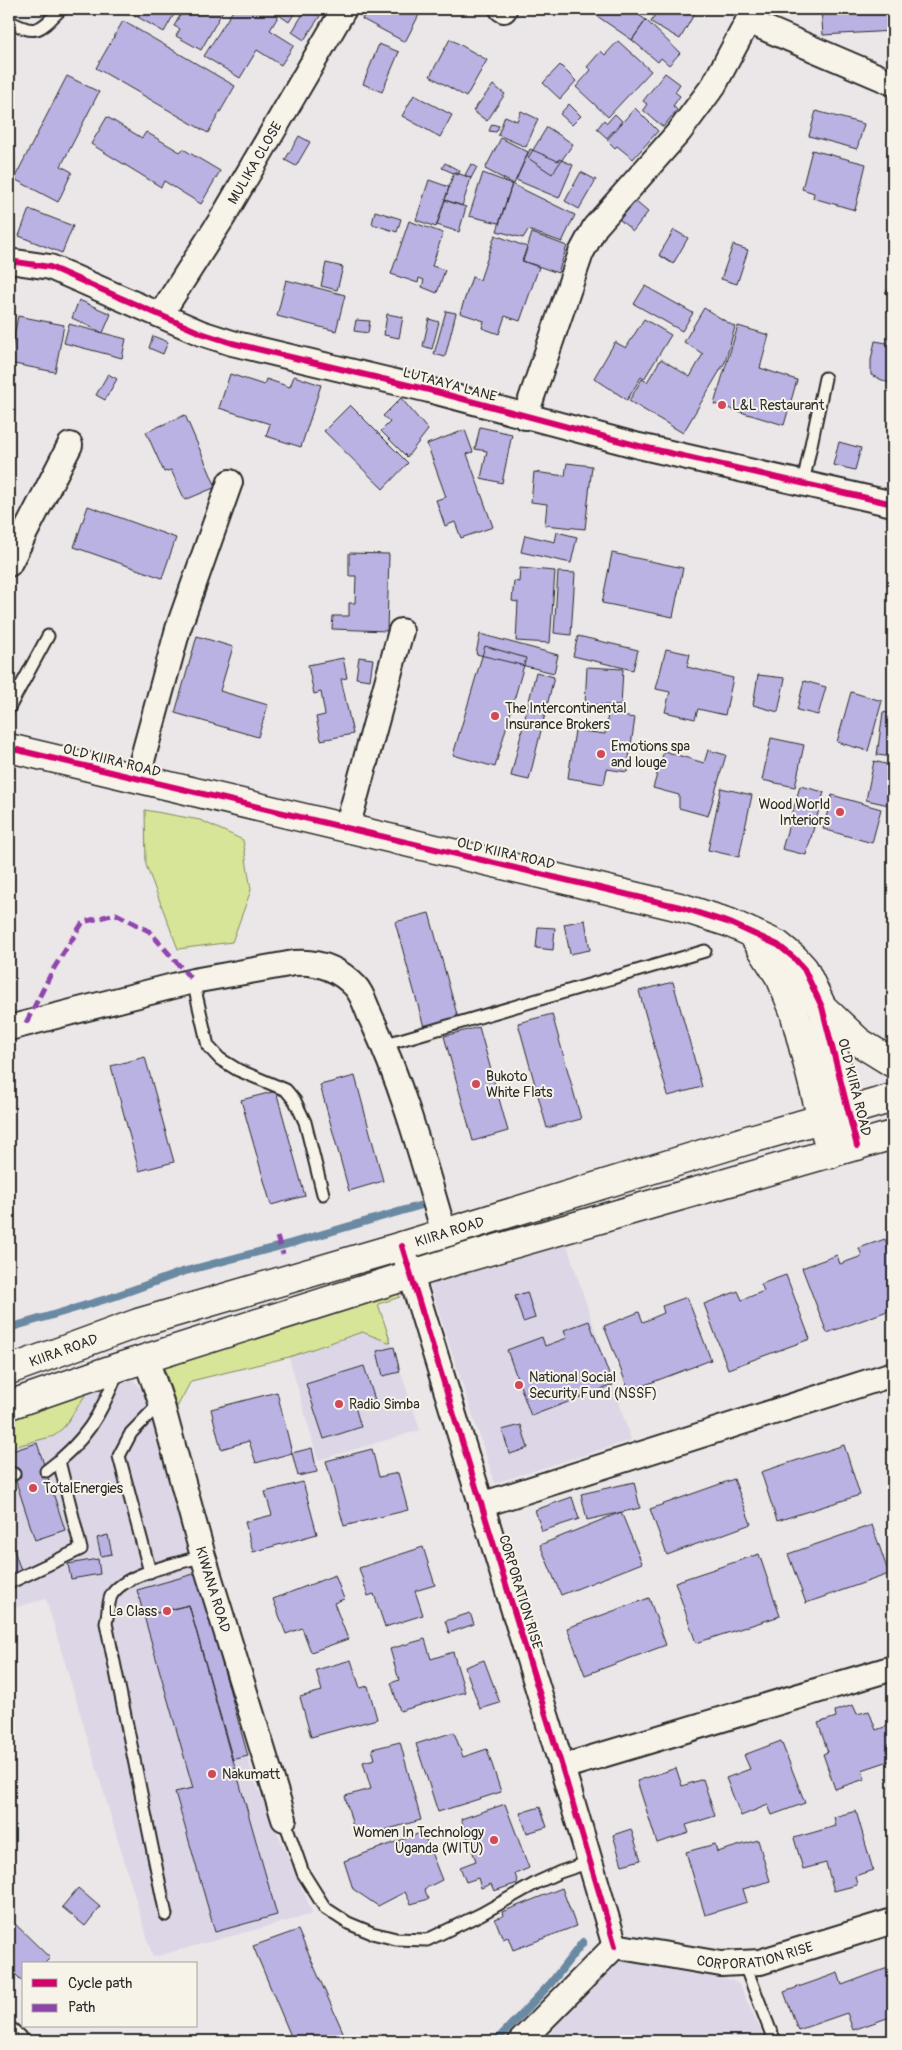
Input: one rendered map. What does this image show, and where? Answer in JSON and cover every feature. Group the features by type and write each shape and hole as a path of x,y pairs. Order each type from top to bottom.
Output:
{"main road":[{"name":"OLD KIIRA ROAD","path":"9,748 680,907 730,923 778,945 794,958 808,977 822,1007 857,1146"},
{"path":"752,933 781,979 794,1011 830,1154"},
{"path":"822,1007 859,1042 893,1062"},
{"name":"KIIRA ROAD","path":"9,1370 138,1323 402,1246 893,1098"},
{"path":"9,1405 119,1367 412,1275 893,1135"}],"street":[{"name":"MULIKA CLOSE","path":"161,314 224,216 344,9"},
{"path":"525,417 587,239 615,203 679,132 714,85 750,15 893,83"},
{"name":"LUTAAYA LANE","path":"9,261 50,267 201,332 232,343 429,390 638,446 893,504"},
{"path":"9,564 70,446"},
{"path":"137,779 178,629 230,482"},
{"path":"348,828 401,631"},
{"path":"9,1028 193,981 294,962 311,962 326,966 357,987 383,1045 404,1098 444,1233"},
{"name":"CORPORATION RISE","path":"402,1246 615,1946 709,1962 760,1962 893,1921"},
{"name":"KIWANA ROAD","path":"146,1359 161,1402 202,1556 284,1819"},
{"path":"481,1506 893,1374"},
{"path":"562,1767 893,1668"},
{"path":"521,2041 615,1946"},
{"path":"9,2035 15,2041"}],"lane":[{"path":"9,21 27,30 36,29 45,24 60,9"},
{"path":"803,484 825,378"},
{"path":"9,708 48,636"},
{"path":"383,1045 705,951"},
{"path":"193,981 208,1046 220,1059 238,1070 286,1090 295,1101 305,1122 323,1194"},
{"path":"46,1471 70,1453 105,1405 119,1367"},
{"path":"150,1572 120,1456 131,1433 161,1402"},
{"path":"9,1583 82,1550 60,1461"},
{"path":"166,1915 106,1623 111,1597 133,1578 202,1556"},
{"path":"284,1819 303,1873 325,1908 348,1923 372,1933 396,1939 427,1940 481,1914 538,1882 590,1862"},
{"path":"744,1963 776,2041"},
{"path":"888,2041 893,2039"}],"shaded area":[{"path":"561,1227 631,1440 495,1483 425,1270"},
{"path":"362,1332 391,1343 420,1430 318,1460 289,1357"},
{"path":"111,1357 148,1396 254,1780 313,1914 153,1957 46,1599 9,1609 9,1394"},
{"path":"625,1953 682,1961 738,1983 766,2041 545,2041 605,1965"}],"green space":[{"path":"145,810 200,820 243,840 251,890 232,942 178,949 146,865"},
{"path":"393,1284 400,1297 378,1304 391,1343 362,1332 289,1357 191,1381 177,1407 161,1358"},
{"path":"88,1391 64,1427 54,1436 9,1448 9,1395"}],"building":[{"path":"131,9 177,9 164,32 129,12"},
{"path":"184,9 224,9 201,50 176,36 180,29 174,26"},
{"path":"234,9 297,9 289,22 279,15 270,30 294,45 281,65 257,50 240,78 204,56"},
{"path":"306,9 320,16 304,40 292,32"},
{"path":"367,9 422,9 405,42 362,19"},
{"path":"600,9 630,9 646,20 632,40 597,16"},
{"path":"658,9 697,9 680,39 651,22"},
{"path":"821,9 893,9 893,31 823,35"},
{"path":"646,20 680,53 669,65 661,58 658,62 632,40"},
{"path":"123,21 235,86 208,133 96,68"},
{"path":"450,39 487,60 466,97 430,76"},
{"path":"618,41 651,71 608,117 576,87 591,70 587,67 601,51 605,55"},
{"path":"379,44 399,52 382,92 363,84"},
{"path":"560,65 576,81 560,99 543,83"},
{"path":"665,73 680,84 675,92 680,96 673,106 677,110 663,127 643,110 647,104 643,101"},
{"path":"67,76 99,92 61,166 72,172 58,202 14,179"},
{"path":"493,85 505,94 487,121 473,111"},
{"path":"414,95 452,115 440,137 402,116"},
{"path":"569,104 581,116 572,125 560,114"},
{"path":"635,108 658,131 633,159 617,146 615,148 607,140"},
{"path":"521,111 538,119 526,147 498,135 505,116 517,121"},
{"path":"816,111 864,124 857,149 809,136"},
{"path":"615,114 622,121 607,138 597,129 604,120 607,123"},
{"path":"107,117 142,138 146,132 180,152 183,149 220,171 201,204 164,181 161,187 91,144"},
{"path":"492,124 499,126 496,132 489,131"},
{"path":"547,127 573,144 552,174 528,158"},
{"path":"299,136 310,142 296,166 285,160"},
{"path":"501,138 528,152 514,184 485,169"},
{"path":"530,149 573,165 559,198 516,180"},
{"path":"812,150 866,164 855,210 813,198 814,193 802,189"},
{"path":"445,163 460,171 458,175 442,168"},
{"path":"471,164 477,167 471,178 465,175"},
{"path":"454,172 471,178 462,206 445,200"},
{"path":"581,172 596,180 579,209 565,201"},
{"path":"483,173 512,184 499,223 469,216"},
{"path":"429,180 449,187 436,227 416,220"},
{"path":"512,184 575,215 562,242 528,230 523,238 497,231"},
{"path":"629,196 648,212 633,231 614,215"},
{"path":"445,200 466,207 459,232 437,225"},
{"path":"29,209 73,226 62,253 19,236"},
{"path":"375,211 401,219 397,232 372,224"},
{"path":"409,221 443,233 432,266 445,270 437,293 422,287 424,280 419,278 418,283 391,274"},
{"path":"674,230 688,238 673,264 659,255"},
{"path":"532,233 567,246 558,273 523,261"},
{"path":"495,235 527,247 522,261 539,267 520,321 505,316 499,334 482,328 484,321 460,313 472,277 480,280"},
{"path":"733,245 748,250 737,284 721,279"},
{"path":"326,263 343,267 337,290 321,286"},
{"path":"286,280 345,295 336,331 277,316"},
{"path":"645,286 693,313 682,331 634,304"},
{"path":"893,286 893,300 885,292"},
{"path":"79,300 111,314 103,333 72,318"},
{"path":"704,308 735,327 725,362 683,433 629,401 642,379 647,382 661,359 690,377 703,354 684,342"},
{"path":"446,311 456,313 445,357 434,354"},
{"path":"387,314 403,317 399,338 384,335"},
{"path":"18,316 64,325 55,372 9,363"},
{"path":"429,319 439,322 432,349 423,346"},
{"path":"644,319 671,335 644,379 641,377 627,400 594,378 615,342 626,348"},
{"path":"356,320 370,321 368,333 354,331"},
{"path":"69,324 126,339 122,358 64,343"},
{"path":"738,326 769,335 760,368 797,380 784,425 714,404"},
{"path":"153,336 168,342 163,354 149,348"},
{"path":"875,341 893,344 893,385 871,375 871,360"},
{"path":"108,374 117,379 105,400 96,395"},
{"path":"230,374 264,385 266,379 290,387 294,376 321,385 301,447 266,436 270,424 219,408"},
{"path":"401,398 428,430 407,457 381,431 390,422 383,416"},
{"path":"350,405 408,463 383,489 324,431"},
{"path":"185,415 216,487 185,500 171,470 164,472 146,432"},
{"path":"480,427 512,434 502,483 481,478 487,451 475,449"},
{"path":"465,430 473,452 467,454 493,527 461,538 455,522 445,526 436,500 446,497 427,444"},
{"path":"839,442 861,448 855,470 833,465"},
{"path":"567,463 592,466 585,529 545,525 547,504 531,502 534,472 565,476"},
{"path":"88,506 176,538 162,578 74,547"},
{"path":"557,532 577,537 571,563 521,552 525,535 555,542"},
{"path":"349,553 389,554 387,631 332,629 333,616 349,616 349,603 355,603 356,576 349,576"},
{"path":"612,553 683,568 673,617 602,603"},
{"path":"520,568 555,571 550,643 516,641 518,602 512,601 514,581 519,582"},
{"path":"558,572 575,573 571,635 554,633"},
{"path":"480,634 558,655 554,673 476,654"},
{"path":"197,636 233,647 220,691 268,705 258,737 175,713"},
{"path":"578,636 638,650 633,670 573,656"},
{"path":"485,646 526,658 495,767 453,755"},
{"path":"666,649 690,654 687,667 733,678 725,715 698,709 695,719 665,712 670,692 656,689"},
{"path":"359,657 373,659 370,680 356,678"},
{"path":"343,658 347,678 341,679 353,734 321,740 316,717 325,715 321,692 314,694 308,665"},
{"path":"587,667 623,669 621,706 585,704"},
{"path":"536,672 554,677 529,780 511,776"},
{"path":"758,675 785,678 778,712 753,705"},
{"path":"804,681 826,687 818,715 797,710"},
{"path":"851,692 882,701 868,751 837,742"},
{"path":"883,712 893,714 893,757 877,755"},
{"path":"608,714 635,718 627,772 607,769 604,784 568,778 575,730 605,734"},
{"path":"771,738 804,745 795,787 762,780"},
{"path":"708,750 726,755 708,816 679,808 679,795 653,788 664,751 704,763"},
{"path":"874,761 893,766 893,785 889,805 866,800"},
{"path":"800,786 824,792 806,855 782,849"},
{"path":"721,788 752,795 739,857 708,850"},
{"path":"832,795 881,809 872,843 823,829"},
{"path":"429,913 458,1018 424,1027 395,922"},
{"path":"585,920 590,950 570,954 564,924"},
{"path":"538,927 555,928 553,950 536,948"},
{"path":"673,982 702,1087 668,1096 639,991"},
{"name":"Bukoto White Flats","path":"552,1014 581,1119 547,1128 518,1023"},
{"name":"Bukoto White Flats","path":"479,1027 508,1131 473,1141 444,1036"},
{"path":"145,1057 174,1162 139,1171 111,1066"},
{"path":"355,1076 383,1181 349,1191 320,1085"},
{"path":"276,1091 305,1196 271,1205 241,1100"},
{"path":"885,1239 893,1262 893,1309 827,1333 802,1268 837,1255 840,1264 862,1256 859,1248"},
{"path":"786,1275 810,1339 728,1369 704,1304 738,1291 742,1300 764,1291 761,1284"},
{"path":"527,1292 535,1318 523,1322 515,1296"},
{"path":"687,1297 711,1360 629,1391 604,1326 639,1312 643,1322 664,1313 662,1306"},
{"path":"589,1321 613,1385 531,1416 507,1350 542,1337 545,1346 567,1338 564,1330"},
{"path":"394,1347 400,1372 383,1376 377,1351"},
{"name":"Radio Simba","path":"364,1366 375,1400 355,1407 361,1427 324,1439 306,1384"},
{"path":"277,1392 292,1453 256,1463 249,1441 221,1449 211,1409"},
{"path":"521,1425 528,1448 510,1454 502,1430"},
{"path":"37,1443 65,1530 35,1540 9,1460 9,1452"},
{"path":"844,1445 860,1495 777,1521 761,1472"},
{"path":"312,1448 317,1472 298,1476 292,1453"},
{"path":"372,1449 379,1477 398,1473 408,1510 344,1526 326,1461"},
{"path":"734,1479 751,1524 667,1555 650,1509"},
{"path":"303,1482 317,1534 253,1552 245,1522 272,1515 265,1492"},
{"path":"634,1482 640,1508 587,1520 581,1494"},
{"path":"572,1497 579,1519 542,1531 535,1510"},
{"path":"621,1512 642,1563 561,1595 540,1545"},
{"path":"872,1525 889,1574 806,1603 788,1554"},
{"path":"9,1535 21,1571 9,1575"},
{"path":"108,1535 112,1554 101,1556 97,1538"},
{"path":"423,1547 435,1585 415,1591 423,1615 385,1627 374,1594 368,1596 359,1568"},
{"path":"759,1554 780,1616 696,1643 675,1582"},
{"path":"98,1559 100,1574 71,1579 68,1564"},
{"path":"197,1573 248,1756 232,1760 189,1605 144,1616 137,1590"},
{"path":"335,1575 344,1599 334,1603 348,1639 311,1652 302,1628 286,1634 273,1599"},
{"path":"649,1598 666,1645 585,1675 567,1628"},
{"name":"Nakumatt","path":"189,1605 277,1915 215,1932 175,1792 193,1788 144,1616"},
{"path":"470,1613 474,1624 449,1633 445,1621"},
{"path":"425,1639 431,1659 453,1652 465,1692 400,1711 391,1683 399,1680 390,1649"},
{"path":"351,1660 360,1688 368,1686 377,1719 311,1737 300,1697 322,1691 316,1670"},
{"path":"484,1660 500,1703 480,1709 465,1667"},
{"path":"853,1705 857,1714 869,1711 876,1730 893,1724 893,1743 887,1745 892,1760 862,1770 865,1779 835,1789 823,1754 828,1752 818,1723 836,1717 835,1711"},
{"path":"454,1732 463,1757 487,1749 501,1792 438,1812 416,1744"},
{"path":"781,1741 805,1803 772,1815 768,1805 741,1816 726,1778 750,1769 744,1755"},
{"path":"400,1742 421,1820 356,1838 345,1796 371,1789 363,1762 375,1759 372,1749"},
{"path":"676,1768 682,1786 703,1779 715,1816 686,1825 689,1833 657,1843 637,1781"},
{"name":"Women In Technology Uganda (WITU)","path":"505,1804 529,1868 515,1874 518,1883 494,1891 491,1884 481,1888 478,1878 466,1882 460,1867 476,1861 461,1819"},
{"path":"540,1807 547,1827 527,1833 520,1813"},
{"path":"856,1811 873,1870 855,1876 857,1885 834,1891 826,1863 803,1869 794,1838 836,1826 834,1817"},
{"path":"631,1829 641,1860 622,1865 613,1835"},
{"path":"423,1832 442,1880 424,1889 429,1899 411,1904 405,1892 378,1906 353,1889 344,1861"},
{"path":"758,1840 770,1881 743,1889 747,1902 705,1915 686,1852 715,1844 717,1852"},
{"path":"78,1888 100,1907 85,1926 62,1907"},
{"path":"562,1888 576,1926 513,1950 508,1937 503,1939 495,1919 503,1916 502,1912"},
{"path":"9,1918 50,1958 46,1962 22,1962 22,1981 9,1968"},
{"path":"298,1930 347,2041 293,2041 253,1946"},
{"path":"893,1966 893,2016 853,2030 847,2013 798,2030 784,1992 838,1973 842,1985"}],"waterway":[{"path":"9,1328 113,1297 182,1272 292,1243 422,1205"},
{"path":"496,2041 551,1983 583,1942"}],"marked path":[{"path":"26,1023 54,968 83,922 116,914 149,931 193,981"},
{"path":"277,1237 283,1254"}],"cycle path":[{"path":"9,261 50,267 201,333 232,343 429,390 639,446 893,504"},
{"path":"9,748 680,907 730,923 778,945 804,969 822,1007 857,1146"},
{"path":"402,1246 615,1946"}],"place":[{"name":"L&L Restaurant","path":"722,405"},
{"name":"The Intercontinental Insurance Brokers","path":"495,716"},
{"name":"Emotions spa and louge","path":"601,754"},
{"name":"Wood World Interiors","path":"840,812"},
{"name":"Bukoto White Flats","path":"476,1084"},
{"name":"National Social Security Fund (NSSF)","path":"519,1385"},
{"name":"Radio Simba","path":"339,1404"},
{"name":"TotalEnergies","path":"33,1488"},
{"name":"La Class","path":"167,1611"},
{"name":"Nakumatt","path":"212,1774"},
{"name":"Women In Technology Uganda (WITU)","path":"494,1840"}]}
